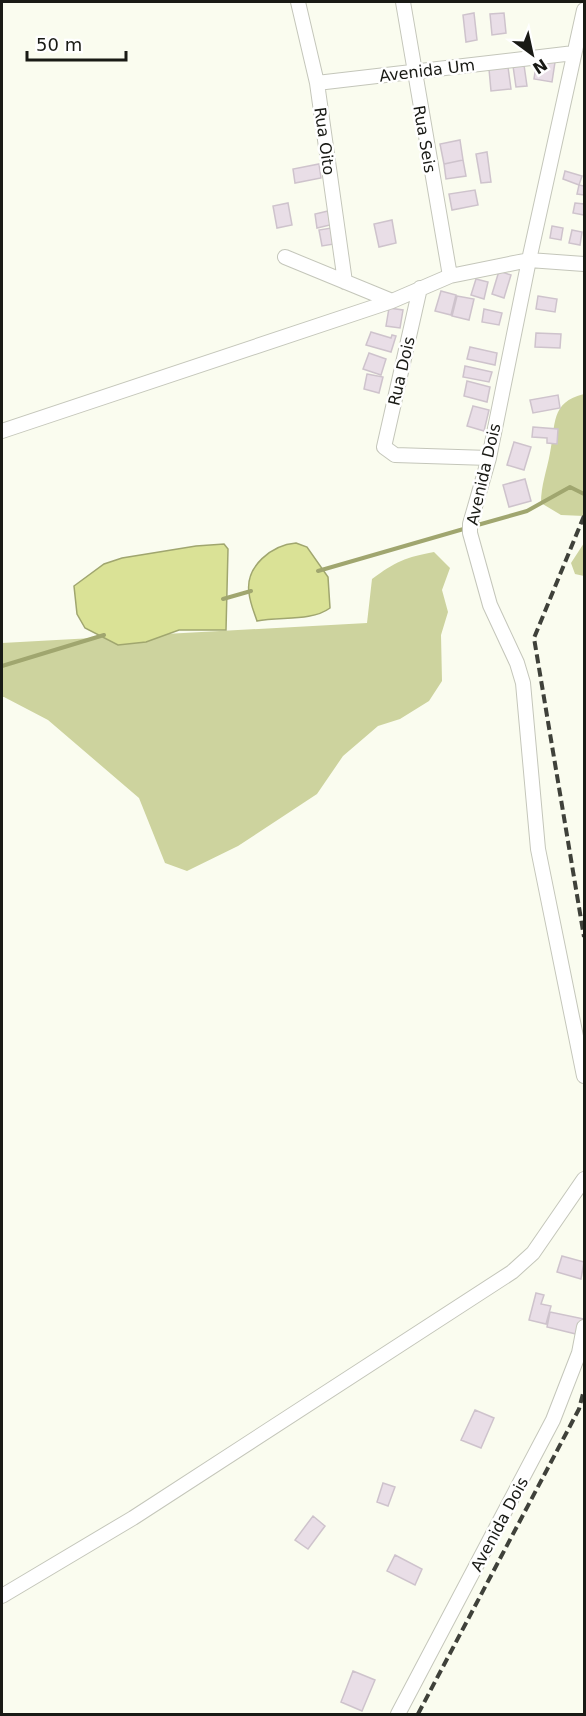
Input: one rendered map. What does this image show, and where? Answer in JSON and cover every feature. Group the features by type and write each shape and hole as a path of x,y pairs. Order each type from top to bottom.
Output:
{"street":[{"name":"Rua Oito","path":"298,2 317,83 345,282"},
{"name":"Rua Seis","path":"403,2 450,276"},
{"name":"Avenida Dois","path":"585,10 529,260 489,458 470,529 490,605 518,663 523,683 538,849 585,1076"},
{"name":"Avenida Um","path":"317,83 574,53"},
{"path":"285,257 392,301"},
{"path":"2,431 392,301 450,276 529,260 585,264"},
{"name":"Rua Dois","path":"420,288 384,447 395,456 489,458"},
{"path":"2,1596 133,1518 512,1272 532,1253 585,1179"},
{"name":"Avenida Dois","path":"398,1714 553,1420 579,1353 585,1327"}],"shaded area":[{"path":"584,394 584,516 561,515 541,503 554,424 565,403"},
{"path":"296,543 307,547 328,577 330,608 305,617 257,621 249,593 251,574 262,559 270,553"},
{"path":"584,543 584,576 575,574 571,563"},
{"path":"224,544 228,549 226,630 179,630 146,642 118,645 85,628 77,614 74,586 104,564 122,558 196,546"},
{"path":"434,552 450,568 442,590 448,612 441,635 442,681 429,701 400,719 378,726 343,756 317,794 238,846 187,871 165,863 139,798 48,720 2,697 2,643 367,623 372,579 401,561"}],"building":[{"path":"474,13 477,40 466,42 463,15"},
{"path":"504,13 506,33 492,35 490,14"},
{"path":"537,59 555,62 552,82 534,79"},
{"path":"524,65 527,86 516,87 513,66"},
{"path":"508,67 511,89 491,91 489,69"},
{"path":"460,140 463,160 444,164 440,144"},
{"path":"487,152 491,182 481,183 476,154"},
{"path":"463,160 466,176 446,179 444,164"},
{"path":"319,164 321,178 295,183 293,169"},
{"path":"565,171 582,176 579,185 563,179"},
{"path":"579,185 584,186 584,195 577,194"},
{"path":"475,190 478,205 452,210 449,194"},
{"path":"288,203 292,225 277,228 273,206"},
{"path":"575,203 584,204 584,215 573,213"},
{"path":"328,211 330,225 317,228 315,214"},
{"path":"392,220 396,243 379,247 374,224"},
{"path":"552,226 563,228 561,240 550,238"},
{"path":"331,228 334,244 322,246 319,230"},
{"path":"572,230 582,232 580,245 569,243"},
{"path":"499,271 511,275 504,298 492,294"},
{"path":"476,279 488,282 484,299 471,295"},
{"path":"441,291 456,295 451,315 435,311"},
{"path":"457,296 474,299 469,320 452,316"},
{"path":"538,296 557,299 555,312 536,309"},
{"path":"389,308 403,310 400,328 386,326"},
{"path":"484,309 502,313 499,325 482,322"},
{"path":"371,332 391,338 392,335 396,336 391,352 366,345"},
{"path":"536,333 561,334 560,348 535,347"},
{"path":"470,347 497,353 495,365 467,359"},
{"path":"369,353 386,359 381,375 363,369"},
{"path":"465,366 492,372 489,382 463,377"},
{"path":"367,374 383,377 379,393 364,389"},
{"path":"467,381 490,387 487,402 464,396"},
{"path":"558,395 560,408 533,413 530,400"},
{"path":"473,406 489,410 484,431 467,426"},
{"path":"533,427 558,429 557,444 547,443 547,438 532,437"},
{"path":"514,442 531,447 524,470 507,465"},
{"path":"525,479 531,501 509,507 503,485"},
{"path":"562,1256 584,1262 581,1279 557,1272"},
{"path":"536,1293 544,1295 541,1304 551,1306 546,1324 529,1320"},
{"path":"550,1312 584,1319 580,1335 547,1327"},
{"path":"475,1410 494,1418 481,1448 461,1440"},
{"path":"383,1483 395,1487 388,1506 377,1502"},
{"path":"313,1516 325,1526 308,1549 295,1540"},
{"path":"395,1555 422,1569 415,1585 387,1571"},
{"path":"353,1671 375,1680 362,1711 341,1702"}],"waterway":[{"path":"474,526 527,511 570,487 584,494"},
{"path":"318,571 467,528"},
{"path":"223,599 251,591"},
{"path":"2,666 104,635"}],"railway":[{"path":"584,516 534,638 584,937"},
{"path":"418,1714 579,1409 584,1390"}]}
